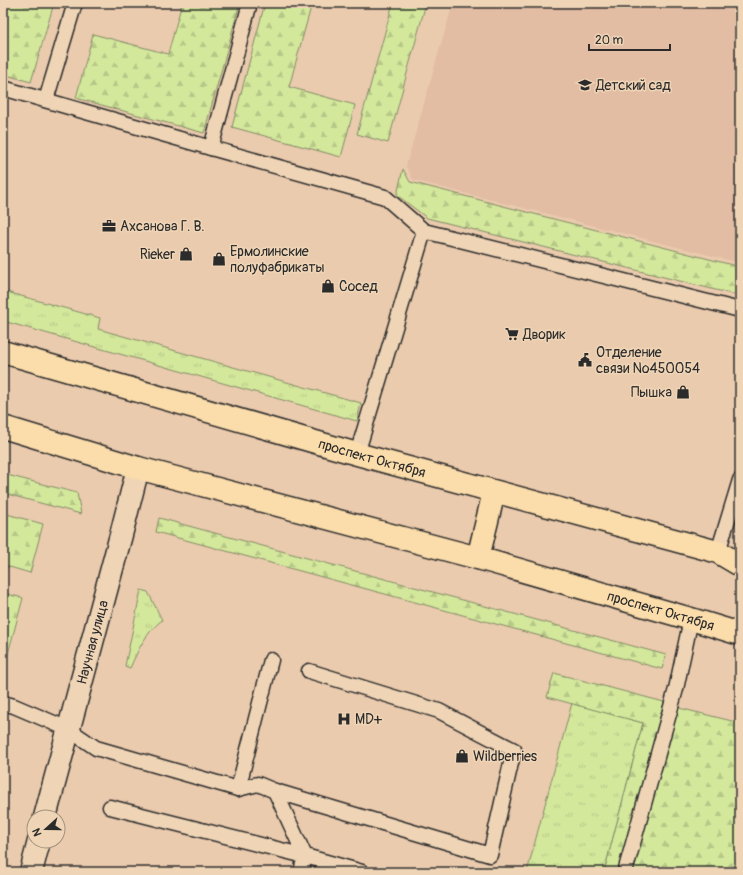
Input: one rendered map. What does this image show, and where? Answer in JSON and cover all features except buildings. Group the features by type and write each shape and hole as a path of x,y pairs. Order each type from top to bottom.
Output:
{"main road":[{"name":"проспект Октября","path":"3,352 357,454 718,552 740,564"},
{"name":"проспект Октября","path":"3,427 138,468 478,558 740,634"},
{"path":"478,558 494,492"}],"street":[{"name":"Научная улица","path":"46,809 138,468"},
{"path":"31,872 36,849"}],"lane":[{"path":"46,100 75,3"},
{"path":"211,148 250,3"},
{"path":"3,88 384,198 424,231 740,310"},
{"path":"357,454 424,231"},
{"path":"718,552 740,480"},
{"path":"625,872 676,689 691,619"},
{"path":"238,789 271,660"},
{"path":"3,703 14,706 68,729 96,748 238,789 258,784 275,791 490,855 514,750 439,711 309,671"},
{"path":"275,791 305,856 301,872"},
{"path":"110,807 305,856 362,872"}],"shaded area":[{"name":"Детский сад","path":"453,3 740,3 740,263 413,180 406,166"}],"green space":[{"path":"3,3 54,3 31,82 3,74"},
{"path":"182,3 240,3 204,133 76,98 93,34 168,54"},
{"path":"265,3 312,3 289,87 355,105 341,157 232,127"},
{"path":"393,3 426,3 388,143 357,134"},
{"path":"403,169 410,182 740,267 740,296 427,218 397,195"},
{"path":"3,291 100,318 98,329 361,403 357,421 3,321"},
{"path":"3,474 77,493 81,514 3,493"},
{"path":"3,513 43,524 30,573 3,565"},
{"path":"159,518 666,655 662,669 156,532"},
{"path":"141,590 148,592 162,620 147,636 130,668 125,666"},
{"path":"3,593 23,598 3,672"},
{"path":"554,673 664,702 620,872 604,872 643,723 547,697"},
{"path":"572,703 643,723 604,872 527,872"},
{"path":"675,707 740,723 740,872 633,872"}],"place":[{"name":"Детский сад","path":"585,85"},
{"name":"Ахсанова Г. В.","path":"109,226"},
{"name":"Rieker","path":"186,254"},
{"name":"Ермолинские полуфабрикаты","path":"219,259"},
{"name":"Сосед","path":"328,286"},
{"name":"Дворик","path":"512,334"},
{"name":"Отделение связи №450054","path":"585,360"},
{"name":"Пышка","path":"683,392"},
{"name":"MD+","path":"344,719"},
{"name":"Wildberries","path":"462,756"}]}
